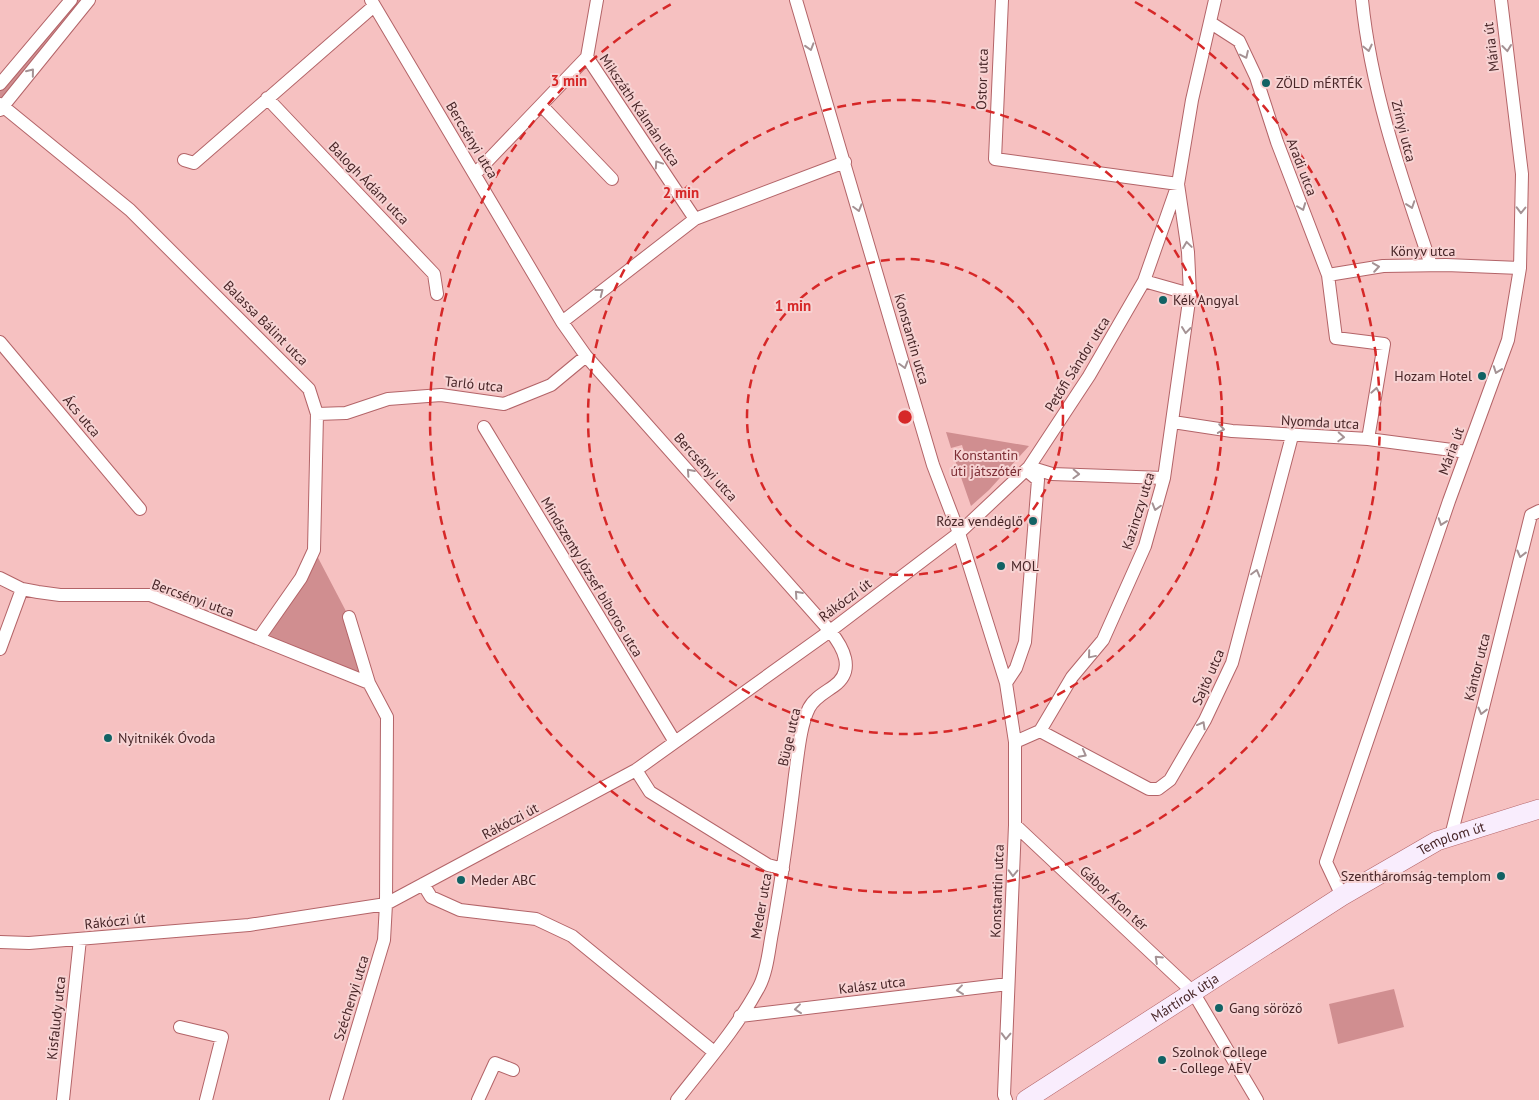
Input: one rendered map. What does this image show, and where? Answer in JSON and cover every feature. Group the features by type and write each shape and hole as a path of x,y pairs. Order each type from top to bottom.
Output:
{"street":[{"path":"0,84 71,0"},
{"path":"1,107 90,0"},
{"name":"Mikszáth Kálmán utca","path":"597,0 587,57 695,219"},
{"name":"Konstantin utca","path":"796,0 930,456 960,533 1006,683 1015,742 1015,825 1004,1095 1006,1100"},
{"name":"Ostor utca","path":"1002,0 995,159 1178,184"},
{"name":"Petőfi Sándor utca","path":"960,533 1027,468 1089,376 1144,281 1178,184 1192,100 1215,0"},
{"name":"Zrínyi utca","path":"1362,0 1366,42 1399,170 1431,265"},
{"name":"Mária út","path":"1342,896 1326,862 1467,452 1508,340 1520,268 1522,174 1501,0"},
{"path":"184,160 194,163 373,3"},
{"name":"Bercsényi utca","path":"373,3 562,322 586,356 830,630"},
{"name":"Aradi utca","path":"1211,22 1239,42 1256,77 1277,142 1328,275 1336,338 1384,344 1368,439"},
{"path":"475,174 587,57"},
{"name":"Balogh Ádám utca","path":"267,98 434,274 437,294"},
{"path":"542,105 612,179"},
{"name":"Balassa Bálint utca","path":"1,107 130,210 309,389 317,414 314,550 301,578 259,638"},
{"path":"562,322 695,219 845,162"},
{"name":"Petőfi Sándor utca","path":"1178,184 1188,252 1190,294"},
{"name":"Könyv utca","path":"1328,275 1383,266 1431,265 1520,268"},
{"path":"1144,281 1190,294"},
{"name":"Kazinczy utca","path":"1040,732 1072,677 1103,640 1145,546 1164,478 1190,294"},
{"name":"Ács utca","path":"0,342 140,509"},
{"name":"Tarló utca","path":"317,414 346,413 388,399 441,395 504,404 551,385 586,356"},
{"name":"Nyomda utca","path":"1173,422 1232,431 1368,439 1467,452"},
{"name":"Mindszenty József bíboros utca","path":"484,427 674,742"},
{"name":"Sajtó utca","path":"1040,732 1149,789 1158,789 1170,780 1205,720 1232,663 1292,436"},
{"path":"1027,468 1052,474 1164,478"},
{"path":"1006,683 1016,668 1025,642 1038,480 1027,468"},
{"name":"Kántor utca","path":"1450,836 1531,515 1539,511"},
{"name":"Rákóczi út","path":"0,942 29,943 248,926 386,904 636,770 830,630 960,533"},
{"name":"Bercsényi utca","path":"0,578 22,589 60,595 150,595 369,683"},
{"path":"0,649 22,589"},
{"path":"349,617 369,683 387,717 386,904"},
{"name":"Büge utca","path":"783,869 799,746 809,708 821,694 836,685 845,674 847,661 841,645 830,630"},
{"path":"1015,742 1040,732"},
{"name":"Meder utca","path":"636,770 650,792 768,865 783,869 769,950 760,986 714,1052 677,1100"},
{"name":"Templom út","path":"1342,896 1450,836 1539,809"},
{"name":"Gábor Áron tér","path":"1015,825 1193,992 1258,1100"},
{"path":"423,884 431,897 460,910 536,919 572,936 714,1052"},
{"name":"Mártírok útja","path":"1026,1100 1342,896"},
{"name":"Széchenyi utca","path":"336,1100 384,940 386,904"},
{"name":"Kisfaludy utca","path":"63,1100 80,939"},
{"name":"Kalász utca","path":"740,1016 1008,984"},
{"path":"180,1027 222,1037 206,1100"},
{"path":"478,1100 495,1063 513,1070"}],"green space":[{"path":"71,0 89,0 0,110 0,84"},
{"name":"Konstantin úti játszótér","path":"946,432 1029,446 989,490 971,506 955,460 965,456 962,445 951,448"},
{"path":"314,550 349,617 369,683 259,638"},
{"path":"1394,989 1404,1027 1338,1044 1329,1004"}],"place":[{"name":"ZÖLD mÉRTÉK","path":"1266,83"},
{"name":"Kék Angyal","path":"1163,300"},
{"name":"Hozam Hotel","path":"1482,376"},
{"name":"Róza vendéglő","path":"1033,521"},
{"name":"MOL","path":"1001,566"},
{"name":"Nyitnikék Óvoda","path":"108,738"},
{"name":"Szentháromság-templom","path":"1501,876"},
{"name":"Meder ABC","path":"461,880"},
{"name":"Gang söröző","path":"1219,1008"},
{"name":"Szolnok College - College AEV","path":"1162,1060"}]}
